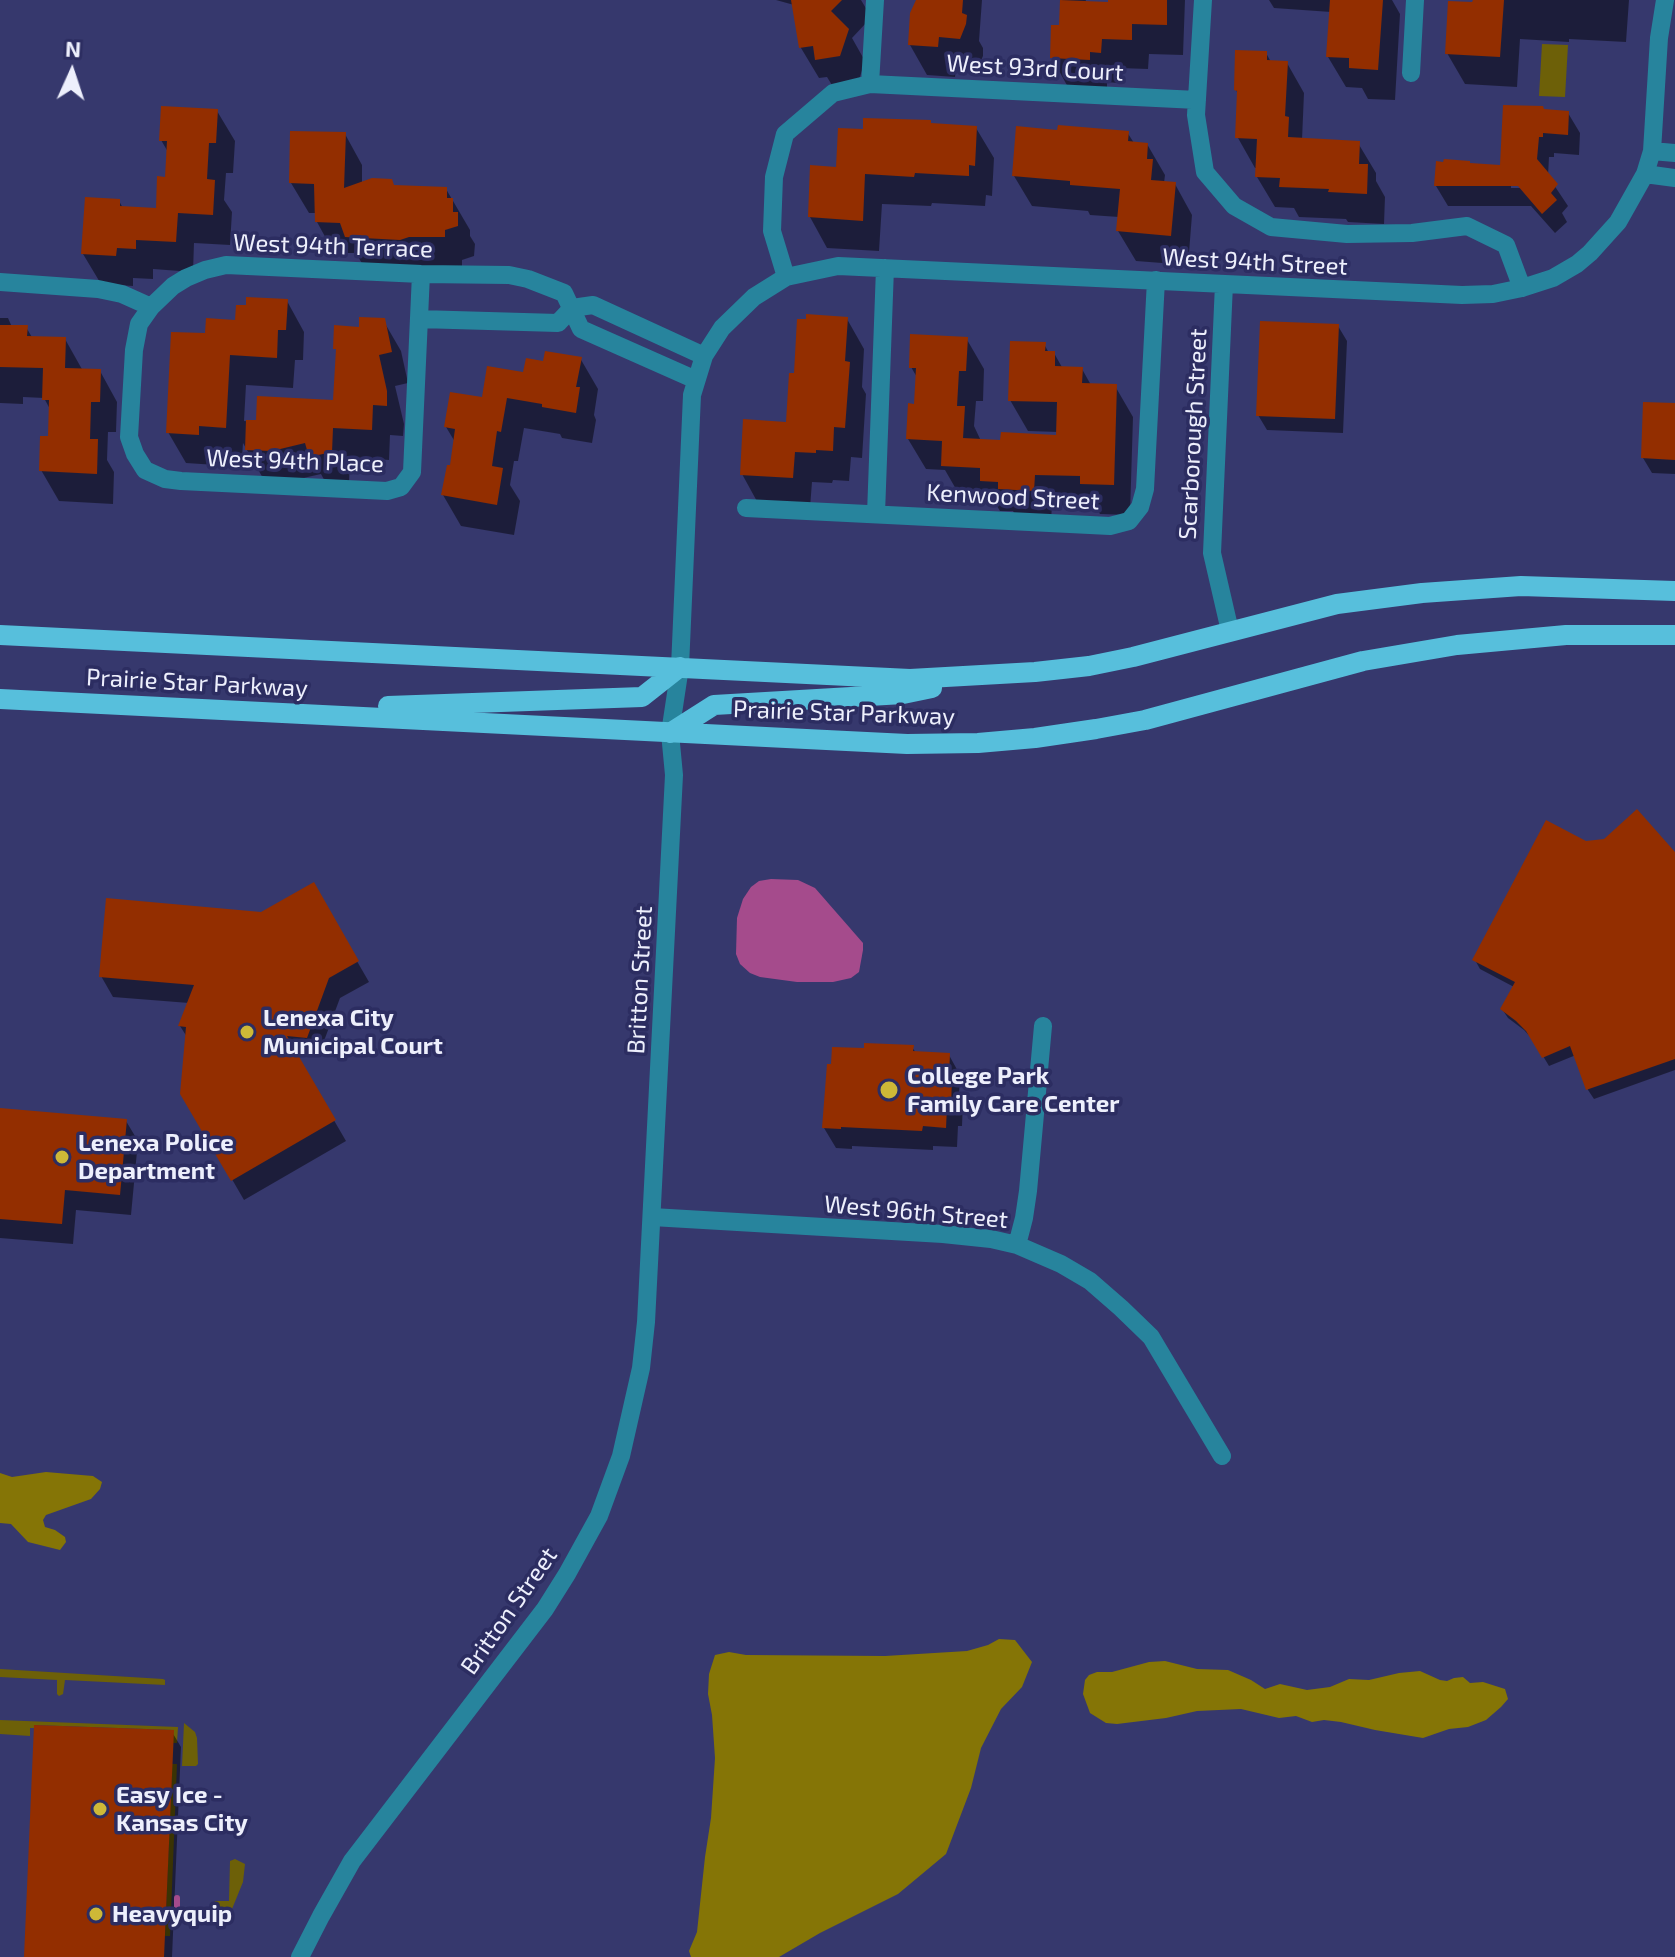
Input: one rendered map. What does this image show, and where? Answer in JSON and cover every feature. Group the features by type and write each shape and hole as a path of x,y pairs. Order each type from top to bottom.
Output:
{"main road":[{"name":"Prairie Star Parkway","path":"0,635 910,679 1089,666 1337,604 1472,588 1563,586 1675,591"},
{"name":"Prairie Star Parkway","path":"0,699 907,744 978,743 1035,738 1145,720 1363,661 1426,650 1566,635 1675,635"},
{"path":"256,711 642,697 680,667"},
{"path":"670,733 714,705 903,694 1019,673"}],"street":[{"path":"786,277 772,231 774,177 785,134 833,93 870,84 875,0"},
{"path":"1203,0 1196,115 1205,172 1234,206 1271,227 1347,234 1412,233 1467,226 1506,245 1522,288"},
{"path":"1411,73 1415,0"},
{"name":"West 94th Street","path":"786,277 838,266 1462,295 1493,294 1522,288 1553,278 1590,253 1618,222 1645,174 1652,151 1659,38 1665,0"},
{"name":"West 93rd Court","path":"870,84 1197,100"},
{"path":"1652,151 1675,153"},
{"path":"1645,174 1675,178"},
{"name":"West 94th Terrace","path":"151,307 186,278 226,265 509,275 564,293 581,329 696,380"},
{"path":"876,514 885,268"},
{"name":"West 94th Place","path":"151,307 139,324 134,350 129,437 145,470 165,479 387,491 401,487 412,472 421,274"},
{"name":"Britton Street","path":"300,1957 352,1861 545,1609 599,1516 621,1456 643,1358 674,775 670,733 680,667 692,395 704,356 722,328 754,297 786,277"},
{"name":"Kenwood Street","path":"746,508 1110,526 1129,521 1140,507 1145,489 1156,280"},
{"path":"0,282 98,289 122,294 151,307"},
{"name":"Scarborough Street","path":"1224,284 1212,553 1230,631"},
{"path":"419,319 558,323 572,308 593,305 704,356"},
{"path":"1017,1245 1028,1191 1043,1026"},
{"name":"West 96th Street","path":"652,1217 943,1234 1017,1245 1061,1264 1090,1281 1151,1337 1222,1456"}],"shaded area":[{"path":"1542,44 1568,45 1565,97 1539,96"},
{"path":"798,880 815,888 863,943 859,972 851,978 833,982 797,982 760,977 740,964 736,954 737,918 743,899 759,881"},
{"path":"46,1472 93,1476 102,1482 91,1499 46,1515 43,1520 45,1527 65,1537 66,1542 60,1550 28,1542 11,1524 0,1523 0,1473 12,1477"},
{"path":"999,1639 1015,1640 1032,1662 1022,1687 1001,1709 981,1748 971,1788 946,1854 898,1894 779,1957 691,1957 689,1951 697,1932 711,1818 715,1758 708,1694 709,1674 715,1655 729,1652 746,1655 885,1656 967,1651"},
{"path":"1165,1661 1197,1669 1228,1670 1265,1689 1280,1684 1307,1690 1330,1687 1349,1679 1369,1680 1420,1671 1440,1680 1463,1677 1470,1683 1483,1682 1505,1689 1508,1699 1486,1720 1423,1738 1341,1722 1312,1722 1296,1716 1279,1718 1241,1709 1197,1711 1117,1724 1106,1723 1090,1713 1083,1694 1089,1675"},
{"path":"0,1669 163,1679 165,1685 65,1680 63,1694 59,1696 57,1680 0,1677"},
{"path":"0,1720 178,1727 177,1743 173,1743 173,1730 34,1725 30,1728 30,1736 0,1734"},
{"path":"184,1723 195,1732 197,1738 196,1766 182,1766"},
{"path":"172,1764 177,1764 170,1936 165,1936"},
{"path":"235,1859 245,1864 243,1882 232,1909 222,1911 213,1904 215,1901 229,1901 230,1861"}],"building":[{"path":"791,0 842,0 831,11 849,29 840,56 815,60 813,46 799,48"},
{"path":"916,0 963,0 962,13 967,15 960,39 939,37 938,47 908,45 910,13"},
{"path":"1060,0 1167,0 1167,25 1132,24 1132,40 1102,39 1101,53 1090,52 1090,60 1050,58 1051,25 1059,25"},
{"path":"1330,0 1383,0 1378,70 1349,68 1349,58 1326,57"},
{"path":"1504,0 1500,57 1445,54 1448,1"},
{"path":"1235,50 1267,51 1267,60 1288,61 1285,116 1289,117 1288,137 1360,141 1359,164 1368,164 1367,194 1279,187 1280,178 1255,177 1257,139 1235,138"},
{"path":"1503,105 1543,106 1544,109 1569,111 1568,135 1543,133 1543,137 1539,137 1537,159 1558,184 1551,193 1557,200 1542,214 1518,186 1434,186 1436,161 1443,162 1444,159 1500,165"},
{"path":"161,106 218,109 216,143 209,143 207,179 215,180 213,215 178,213 176,242 136,240 136,249 117,248 116,256 81,254 85,197 120,199 120,206 156,208 157,176 165,177 167,141 159,141"},
{"path":"863,118 931,120 931,123 977,126 975,166 969,165 969,176 865,174 863,221 808,217 810,165 836,167 838,128 863,129"},
{"path":"1058,125 1129,131 1128,141 1148,143 1147,159 1153,159 1151,180 1176,182 1171,236 1116,231 1120,189 1012,176 1016,126 1057,130"},
{"path":"290,131 346,132 344,188 372,178 392,179 394,185 447,187 447,198 453,198 453,212 458,212 458,226 445,230 445,237 400,240 345,237 340,223 315,222 314,184 289,183"},
{"path":"246,297 288,299 286,330 278,330 277,358 230,355 226,428 199,426 199,435 166,433 171,332 205,333 206,318 235,320 236,305 246,305"},
{"path":"806,314 848,317 845,361 850,362 845,428 834,427 833,451 795,452 793,478 740,475 743,419 786,422 789,373 794,373 797,319 806,319"},
{"path":"359,317 385,318 392,352 379,355 387,406 373,405 372,430 333,428 332,452 309,457 305,443 272,451 245,450 246,420 256,420 257,396 333,400 334,325 359,327"},
{"path":"1260,321 1339,324 1335,419 1256,416"},
{"path":"0,325 28,325 27,336 66,337 65,368 101,369 100,402 91,402 90,439 98,439 97,474 39,471 40,436 48,436 49,400 42,400 43,368 0,367"},
{"path":"910,334 968,337 966,371 959,371 957,406 965,406 963,438 1000,440 1001,432 1056,435 1057,402 1008,401 1010,341 1046,342 1045,351 1055,351 1055,366 1083,367 1082,383 1117,384 1114,485 1080,484 1080,476 1035,475 1034,491 998,489 998,482 980,481 980,468 941,466 942,441 906,439 908,403 914,404 916,368 909,368"},
{"path":"545,351 582,357 576,387 580,387 576,413 507,398 501,432 497,431 492,466 503,468 497,505 441,495 447,465 450,465 455,429 444,427 450,392 482,397 487,366 523,372 526,358 543,361"},
{"path":"1643,402 1675,403 1675,460 1641,458"},
{"path":"1637,809 1675,852 1675,1059 1586,1090 1570,1046 1542,1058 1526,1031 1500,1009 1515,982 1472,960 1546,820 1586,841 1604,839"},
{"name":"Lenexa City Municipal Court","path":"314,882 359,961 329,978 307,1038 287,1036 336,1120 231,1181 180,1094 186,1027 178,1026 194,985 99,977 106,898 261,912"},
{"name":"College Park Family Care Center","path":"864,1043 914,1045 913,1051 950,1053 951,1107 947,1106 946,1128 923,1126 922,1131 822,1128 827,1064 831,1064 832,1047 864,1048"},
{"name":"Lenexa Police Department","path":"0,1108 127,1119 120,1195 65,1190 62,1224 0,1219"},
{"name":"Easy Ice - Kansas City","path":"34,1725 174,1730 164,1957 24,1957"}],"waterway":[{"path":"177,1898 177,1906"}],"place":[{"name":"Lenexa City Municipal Court","path":"247,1032"},
{"name":"College Park Family Care Center","path":"889,1090"},
{"name":"Lenexa Police Department","path":"62,1157"},
{"name":"Easy Ice - Kansas City","path":"100,1809"},
{"name":"Heavyquip","path":"96,1914"}]}
